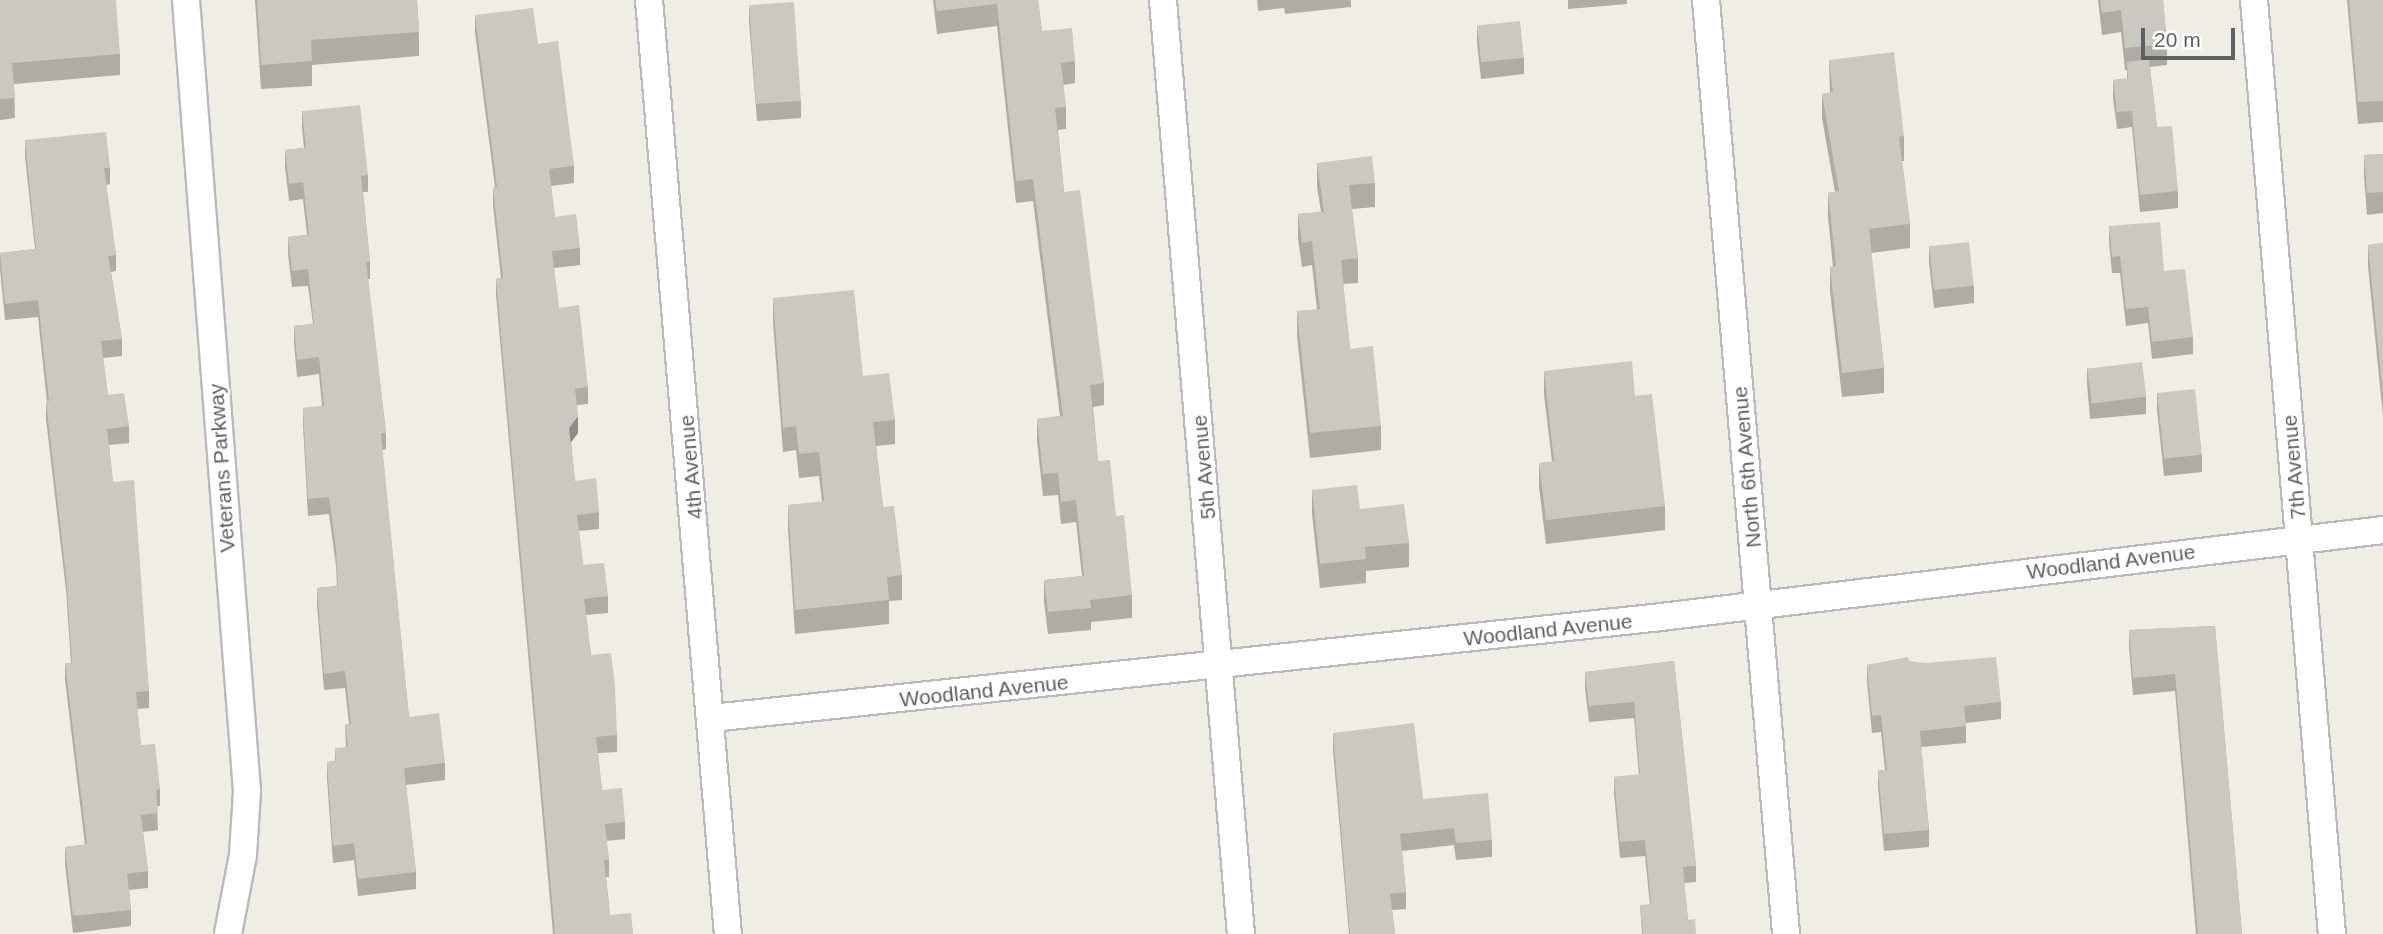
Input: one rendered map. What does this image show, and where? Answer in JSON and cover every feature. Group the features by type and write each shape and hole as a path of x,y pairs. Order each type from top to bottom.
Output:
{"street":[{"name":"Veterans Parkway","path":"186,0 247,791 243,855 228,934"},
{"name":"4th Avenue","path":"649,0 712,719 728,934"},
{"name":"5th Avenue","path":"1163,0 1222,665 1241,934"},
{"name":"North 6th Avenue","path":"1706,0 1786,934"},
{"name":"7th Avenue","path":"2254,0 2332,934"},
{"name":"Woodland Avenue","path":"712,719 1759,605 2383,530"}],"building":[{"path":"0,0 116,0 120,54 12,63 15,98 0,99"},
{"path":"257,0 417,0 419,32 311,40 312,61 261,65"},
{"path":"935,0 1038,0 1042,31 1072,28 1075,61 1061,63 1066,107 1055,108 1064,192 1080,190 1104,383 1090,385 1098,461 1110,460 1116,516 1124,515 1132,595 1090,600 1091,608 1048,612 1044,580 1084,576 1076,500 1061,502 1058,473 1043,474 1037,419 1063,416 1033,179 1016,181 997,4 937,11"},
{"path":"2100,0 2163,0 2167,44 2125,48 2121,10 2102,13"},
{"path":"2349,0 2383,0 2383,101 2358,102"},
{"path":"794,2 801,101 756,104 749,5"},
{"path":"533,8 538,44 558,41 574,166 549,169 555,217 576,214 580,248 552,251 559,308 579,305 588,387 575,389 578,416 569,428 575,481 596,478 599,512 577,515 583,565 604,563 608,596 584,599 591,655 611,653 615,686 617,735 596,737 602,790 622,788 625,822 605,824 609,860 604,860 610,915 631,913 633,934 555,934 496,279 503,278 493,188 497,187 475,15"},
{"path":"1520,21 1524,58 1481,62 1477,25"},
{"path":"1894,52 1904,136 1899,137 1910,224 1869,229 1884,368 1842,373 1830,267 1836,266 1828,193 1839,191 1822,94 1833,92 1829,60"},
{"path":"2149,59 2157,127 2172,126 2178,191 2140,195 2132,111 2117,112 2113,80 2128,78 2127,62"},
{"path":"360,105 368,175 361,176 370,262 366,262 386,433 381,433 409,717 439,713 445,763 404,768 416,872 358,879 354,843 333,846 327,762 336,761 335,748 348,747 345,725 351,724 345,671 324,674 317,588 338,586 336,549 329,497 308,499 303,408 324,406 319,357 297,360 294,326 314,324 308,269 292,271 288,237 309,235 303,182 289,184 285,150 306,148 302,111"},
{"path":"106,132 110,168 104,168 116,255 108,256 122,339 101,341 108,395 124,393 129,426 107,429 113,482 134,480 149,691 136,692 141,745 155,744 160,789 156,790 158,813 141,815 148,871 127,874 131,910 73,916 65,847 87,844 65,663 72,663 66,574 46,402 49,401 38,300 5,304 0,253 36,249 25,140"},
{"path":"2383,154 2383,192 2367,193 2364,155"},
{"path":"1372,156 1375,183 1349,185 1358,258 1341,260 1350,349 1373,346 1381,426 1310,433 1297,311 1320,309 1312,241 1302,243 1298,214 1324,212 1317,163"},
{"path":"2160,222 2164,271 2185,269 2193,337 2152,342 2148,307 2126,309 2120,256 2112,257 2109,226"},
{"path":"1969,242 1974,286 1934,290 1929,246"},
{"path":"2383,243 2383,395 2368,245"},
{"path":"854,290 863,376 889,373 895,420 873,422 883,507 894,506 902,575 887,577 889,600 795,610 788,505 824,501 819,452 799,454 796,426 783,428 773,298"},
{"path":"1632,361 1635,396 1652,394 1665,506 1546,520 1539,463 1554,461 1544,371"},
{"path":"2142,362 2146,397 2092,403 2087,369"},
{"path":"2195,389 2202,455 2164,459 2157,393"},
{"path":"1357,485 1360,509 1404,504 1409,543 1365,547 1366,559 1320,564 1312,490"},
{"path":"2215,626 2242,934 2198,934 2175,674 2133,678 2129,630"},
{"path":"1908,657 1909,661 1925,663 1996,657 2001,702 1964,706 1966,726 1920,731 1929,830 1884,834 1878,770 1887,770 1881,715 1872,716 1867,665"},
{"path":"1674,661 1696,866 1683,867 1688,920 1695,919 1696,934 1643,934 1640,905 1651,904 1645,840 1620,842 1614,777 1640,774 1634,702 1589,706 1585,672"},
{"path":"1414,723 1423,799 1488,793 1492,840 1456,843 1454,828 1400,834 1406,892 1390,894 1395,934 1350,934 1333,733"}]}
